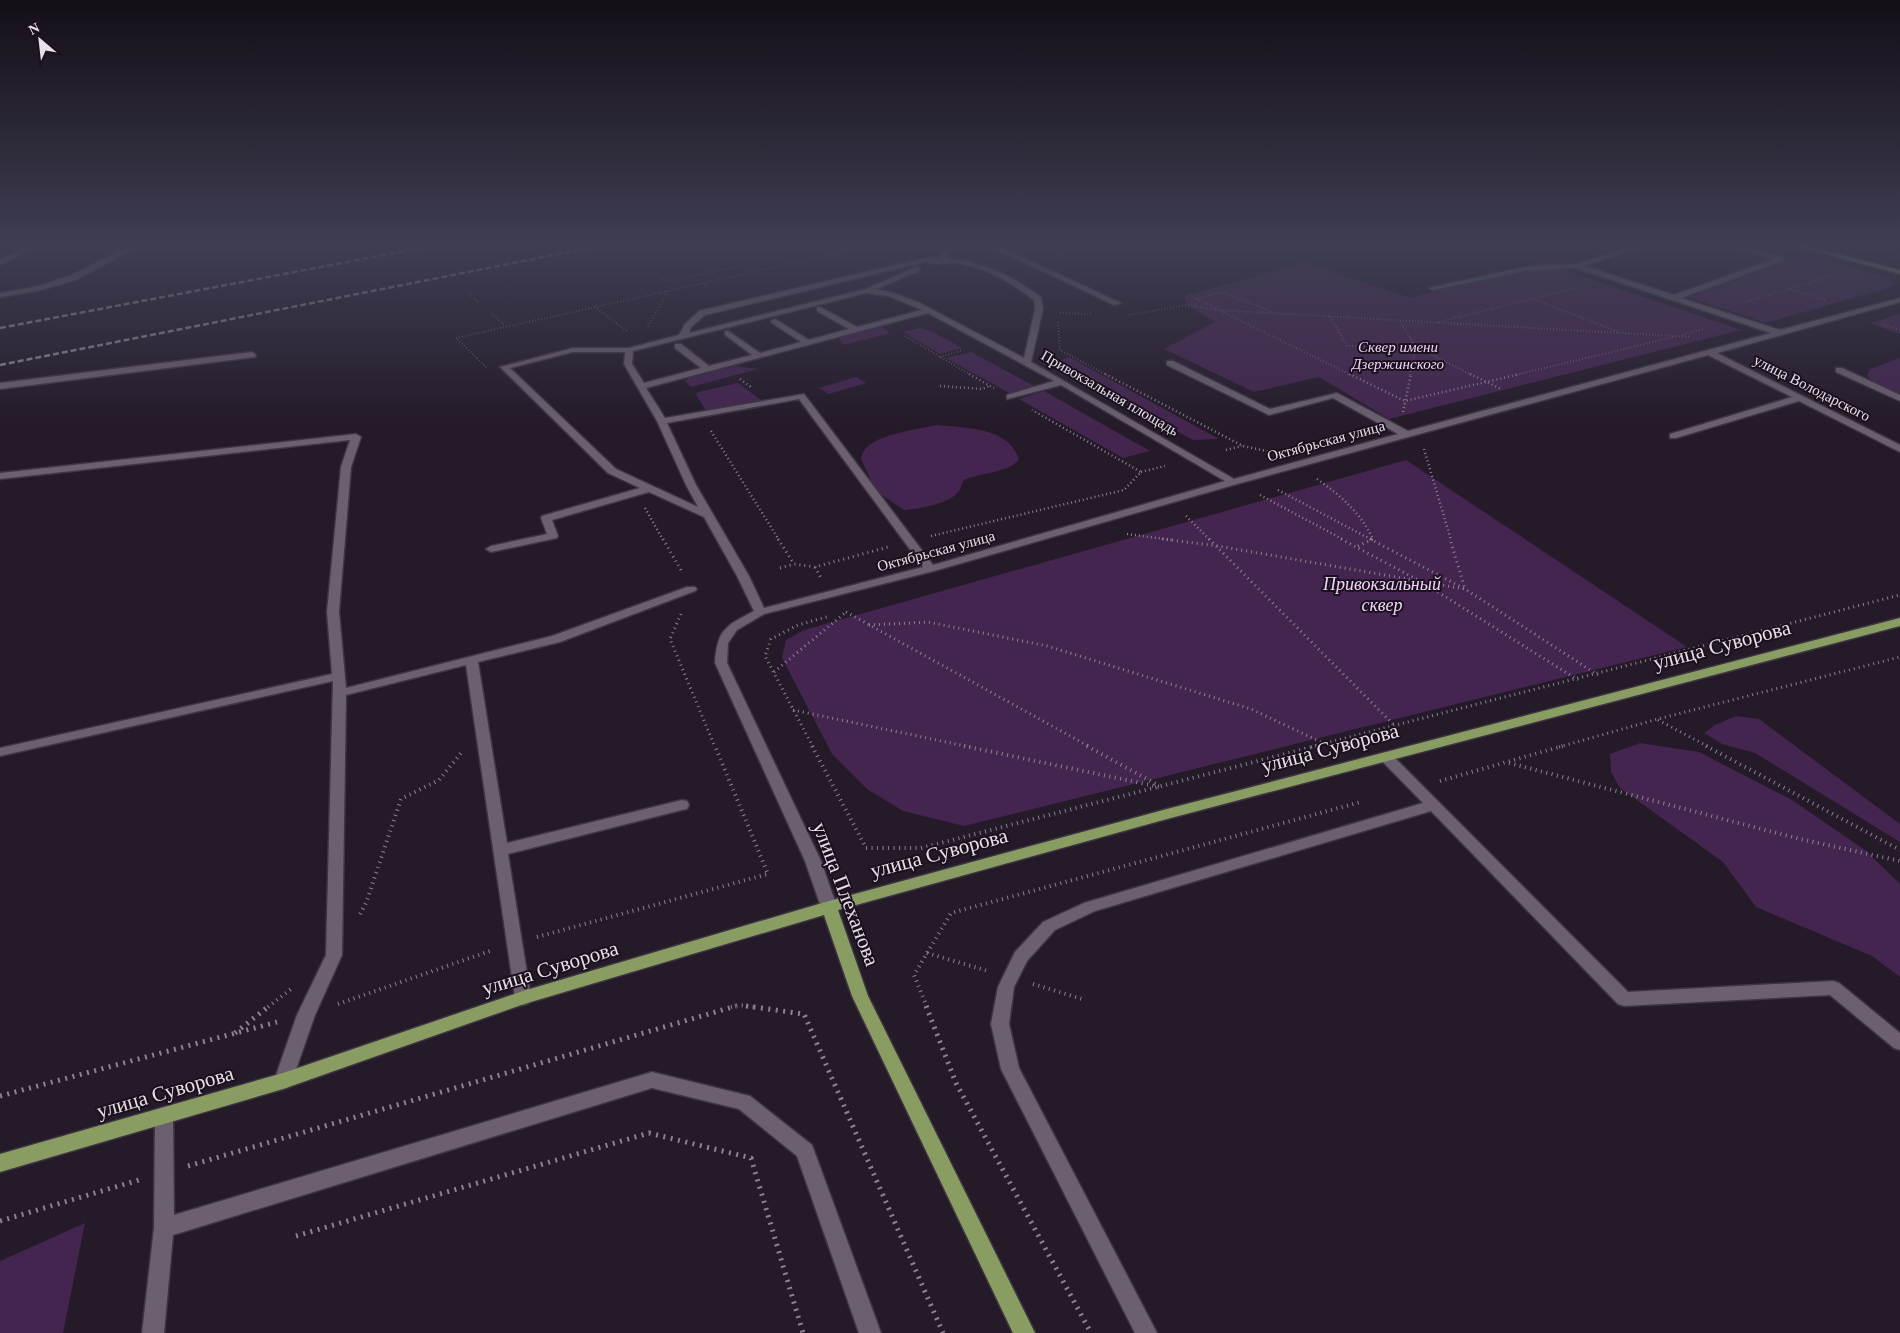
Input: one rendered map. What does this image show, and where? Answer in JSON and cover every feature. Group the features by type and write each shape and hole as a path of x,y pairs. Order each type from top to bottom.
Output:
{"main road":[{"name":"улица Суворова","path":"0,1163 283,1081 522,998 829,907 1386,757 1900,622"},
{"name":"улица Плеханова","path":"829,907 860,996 1024,1333"}],"street":[{"path":"683,336 688,326 702,313 735,305"},
{"name":"Привокзальная площадь","path":"650,488 612,471 504,367 572,350 629,350 808,305"},
{"name":"Привокзальная площадь","path":"916,305 1027,362 1233,482"},
{"path":"1027,362 1039,305"},
{"path":"1695,305 1780,333"},
{"name":"Октябрьская улица","path":"760,612 930,569 1233,482 1881,305"},
{"path":"820,310 856,330"},
{"path":"642,386 928,311"},
{"path":"775,321 809,343"},
{"path":"728,333 759,356"},
{"path":"678,346 708,369"},
{"path":"629,350 628,364 662,421 691,484 743,576 760,612"},
{"name":"улица Володарского","path":"1711,353 1900,449"},
{"path":"0,386 252,354"},
{"path":"1170,363 1270,412 1334,395 1407,435"},
{"path":"1839,370 1900,398"},
{"path":"1010,398 1062,382"},
{"path":"662,421 801,396 930,569"},
{"path":"1673,436 1800,398"},
{"path":"0,476 356,436 346,467 333,612 340,693 334,955 306,1015 283,1081"},
{"path":"491,549 553,536 546,518 650,488 708,514"},
{"path":"340,693 556,639 691,589"},
{"name":"улица Плеханова","path":"760,612 733,627 722,643 721,663 813,862 829,907"},
{"path":"470,659 516,942 522,998"},
{"path":"0,752 339,676"},
{"path":"1386,757 1624,999 1833,988 1900,1043"},
{"path":"501,850 682,805"},
{"path":"1146,1333 1010,1069 1000,1024 1006,987 1021,958 1049,926 1090,907 1434,805"},
{"path":"164,1228 652,1080 744,1102 805,1151 870,1333"},
{"path":"153,1333 164,1228 164,1116"}],"path":[{"path":"644,332 659,305"},
{"path":"1123,315 1186,305"},
{"path":"1188,305 1219,310 1275,314 1695,337"},
{"path":"1209,305 1405,402 1678,336 1735,319 1728,307 1734,305"},
{"path":"1254,305 1275,314"},
{"path":"1434,323 1507,305"},
{"path":"1549,305 1623,333"},
{"path":"594,307 632,335"},
{"path":"1096,314 1060,312 1058,325 1060,350 1243,446 1277,453"},
{"path":"492,314 505,327"},
{"path":"1330,317 1346,346 1416,347 1506,392"},
{"path":"1400,321 1416,347 1402,420"},
{"path":"1882,324 1900,330"},
{"path":"902,334 1141,472"},
{"path":"939,357 966,349"},
{"path":"940,386 982,389 990,386"},
{"path":"701,415 794,564"},
{"path":"1226,450 1243,446"},
{"path":"1424,448 1465,589"},
{"path":"1295,465 1346,500 1364,519 1373,539"},
{"path":"780,568 794,564 815,567 910,541 1124,490 1141,472 1165,466"},
{"path":"1278,490 1465,589 1598,675"},
{"path":"1260,495 1423,582 1578,680"},
{"path":"1185,515 1218,546 1395,726"},
{"path":"1120,533 1218,546 1465,589"},
{"path":"1358,546 1373,539"},
{"path":"815,567 823,580"},
{"path":"1160,787 846,612 798,625 772,639 765,656 866,848 921,848 1160,787 1395,726 1598,675 1900,595"},
{"path":"774,672 846,612"},
{"path":"869,625 928,622 1048,646 1251,709 1326,744"},
{"path":"792,710 1160,787"},
{"path":"1658,719 1900,850"},
{"path":"357,918 366,903 401,800 439,780 463,750"},
{"path":"1508,763 1791,836 1900,861"},
{"path":"0,1096 306,1015 516,942 768,874"},
{"path":"914,976 956,1083 1091,1333"},
{"path":"233,1034 295,986"},
{"path":"0,1221 739,1005 804,1014 943,1333"},
{"path":"296,1236 649,1133 751,1158 803,1333"}],"green space":[{"name":"Сквер имени Дзержинского","path":"1187,305 1668,305 1741,330 1389,419 1319,377 1254,392 1164,349 1215,322"},
{"path":"1713,305 1828,305 1766,323"},
{"path":"1900,314 1900,334 1870,323"},
{"path":"882,327 890,333 844,345 839,338"},
{"path":"920,328 931,331 962,348 940,354 903,332"},
{"path":"971,352 1036,387 1011,394 946,358"},
{"path":"1069,357 1219,439 1193,440 1051,364"},
{"path":"1900,358 1900,395 1876,384 1867,376 1870,369"},
{"path":"736,366 758,369 691,387 685,381 689,378"},
{"path":"856,377 866,383 829,394 819,388"},
{"path":"738,383 762,401 707,412 695,393"},
{"path":"1044,391 1150,451 1123,458 1019,399"},
{"path":"937,425 986,431 997,435 1014,449 1019,460 1007,468 964,480 959,491 949,499 926,507 904,510 876,491 861,459 862,454 872,443 880,439"},
{"name":"Привокзальный сквер","path":"1406,460 1687,647 964,826 903,811 867,789 832,754 782,658 786,640 804,630"},
{"path":"1736,716 1759,719 1900,824 1900,842 1755,753 1722,744 1704,733 1715,725"},
{"path":"1640,743 1699,752 1792,800 1865,850 1900,884 1900,977 1872,956 1756,907 1723,862 1620,788 1611,772 1610,754"},
{"path":"85,1223 63,1333 0,1333 0,1261"}],"railway":[{"path":"0,328 120,305"},
{"path":"0,365 301,305"}]}
